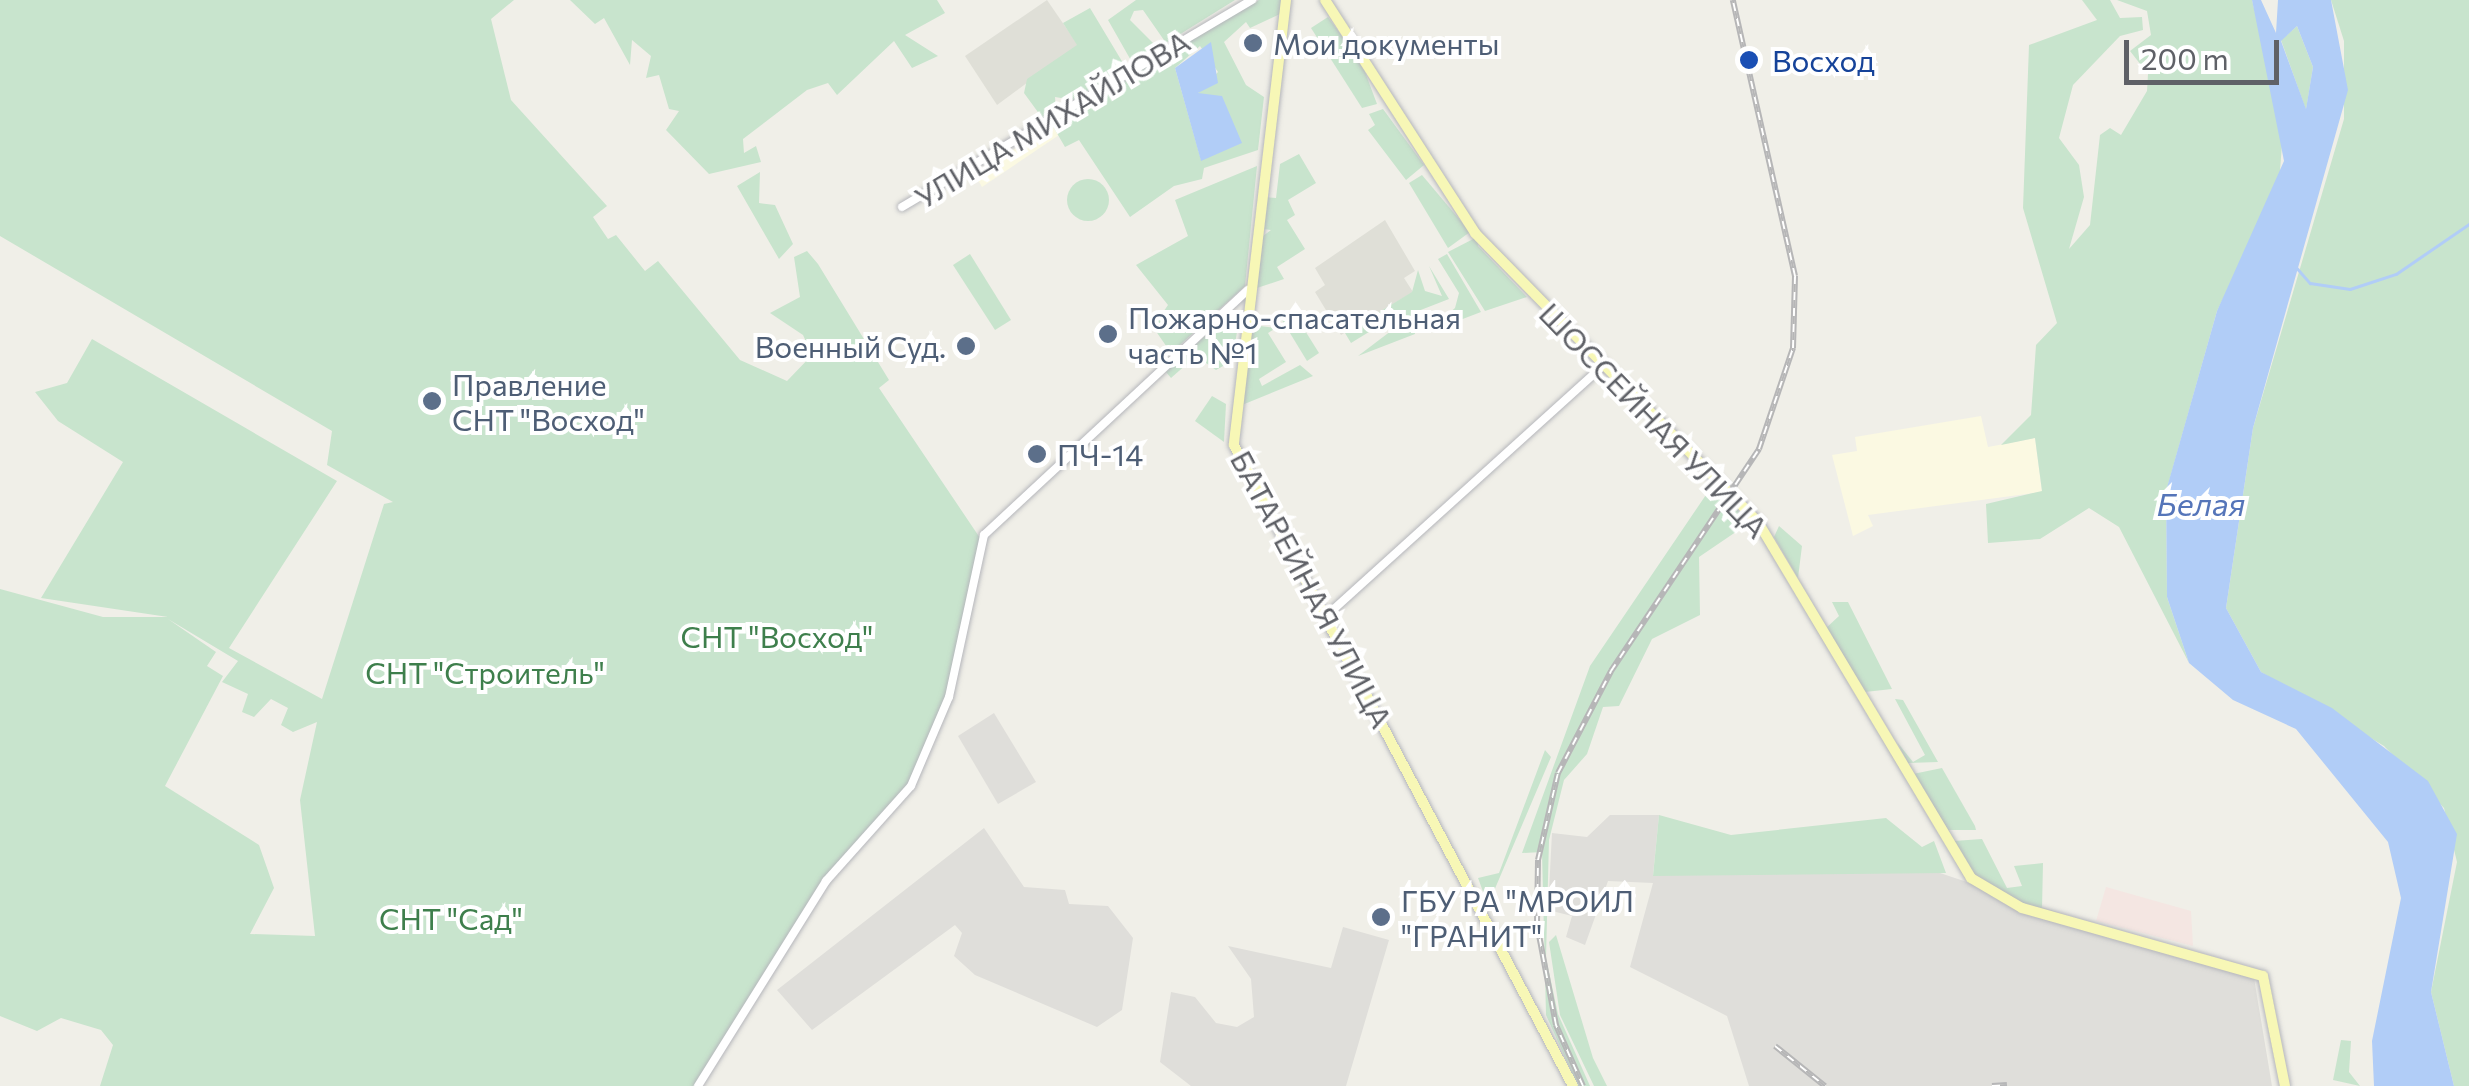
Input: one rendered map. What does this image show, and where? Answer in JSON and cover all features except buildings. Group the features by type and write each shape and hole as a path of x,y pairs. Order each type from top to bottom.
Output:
{"main road":[{"name":"БАТАРЕЙНАЯ УЛИЦА","path":"1286,0 1248,290 1234,445 1488,916 1572,1086"},
{"name":"ШОССЕЙНАЯ УЛИЦА","path":"1324,0 1448,200 1758,522 1971,878 2001,900 2263,976 2286,1086"}],"street":[{"name":"УЛИЦА МИХАЙЛОВА","path":"902,208 1252,0"},
{"path":"698,1086 826,882 911,786 945,713 984,535 1248,290"},
{"path":"1325,617 1604,364"}],"shaded area":[{"path":"1047,0 1078,45 997,105 965,56"},
{"path":"1056,124 1059,135 982,187 974,173"},
{"path":"1385,220 1415,271 1404,278 1413,292 1341,335 1315,292 1325,285 1315,268"},
{"path":"1981,416 1988,447 2035,438 2042,492 1868,515 1873,526 1853,536 1832,455 1857,451 1855,437"},
{"path":"994,713 1036,782 998,804 958,736"},
{"path":"1610,815 1659,815 1653,875 1937,872 2254,978 2272,1086 1749,1086 1727,1016 1630,967 1653,883 1608,881 1585,945 1566,937 1572,916 1548,910 1552,833 1587,837"},
{"path":"984,828 1024,887 1065,890 1069,904 1108,906 1133,938 1122,1010 1097,1027 975,975 954,956 962,933 955,925 812,1030 777,990"},
{"path":"2106,887 2191,911 2193,946 2096,921"},
{"path":"1343,927 1389,940 1346,1086 1191,1086 1160,1062 1171,992 1195,997 1216,1023 1237,1027 1254,1017 1251,979 1228,946 1331,968"}],"green space":[{"path":"0,0 514,0 491,19 511,100 607,206 593,217 608,239 616,235 645,271 658,261 740,360 787,381 812,355 803,335 770,313 800,297 794,257 807,251 818,264 889,380 879,388 980,538 949,697 911,786 826,881 698,1086 100,1086 113,1045 101,1030 61,1018 37,1031 0,1016 0,589 103,617 168,617 41,598 123,462 58,421 35,392 67,383 92,339 337,481 229,648 322,699 384,504 393,502 327,465 332,431 0,236","holes":["168,619 238,661 222,682 248,694 242,712 254,717 271,699 288,708 281,725 293,732 317,722 300,800 315,936 250,934 274,888 259,845 165,786 223,676 207,666 216,652"]},
{"path":"570,0 937,0 945,13 905,35 938,56 912,68 894,41 837,95 828,83 807,90 743,139 744,153 756,146 761,162 709,174 666,130 679,111 669,109 659,75 646,78 651,56 632,40 630,65 604,18 595,24"},
{"path":"1136,0 1235,0 1166,43 1143,10 1134,11 1130,20 1159,49 1133,64 1108,20"},
{"path":"1259,0 1281,0 1280,14 1250,28 1246,22 1224,42 1246,85 1264,97 1258,150 1204,168 1202,179 1174,186 1130,217 1079,140 1065,147 1051,123","holes":["1200,46 1218,72 1198,93 1201,160 1175,68"]},
{"path":"2082,0 2110,0 2120,18 2142,17 2143,30 2120,36 2073,85 2059,138 2079,165 2084,197 2069,249 2090,225 2100,135 2110,128 2121,135 2147,91 2148,74 2130,51 2151,35 2147,11 2117,0 2252,0 2283,131 2279,184 2217,311 2166,492 2167,597 2189,663 2119,527 2089,508 2040,539 1988,543 1986,504 2042,491 2035,438 2001,445 2031,415 2036,345 2057,323 2023,208 2029,45 2097,20"},
{"path":"2331,0 2469,0 2469,1086 2454,1086 2431,992 2457,862 2444,808 2384,746 2261,672 2226,608 2253,428 2344,119 2344,41"},
{"path":"1090,8 1126,68 1073,100 1055,97 1056,110 1043,119 1024,93 1027,79 1077,45 1063,23"},
{"path":"1328,17 1362,64 1377,104 1362,108 1311,28"},
{"path":"2297,26 2313,67 2306,110 2281,40"},
{"path":"1383,109 1424,165 1406,180 1368,130 1375,125 1369,114"},
{"path":"1299,154 1316,183 1288,200 1295,215 1287,220 1305,249 1277,267 1284,279 1257,288 1259,239 1271,230 1263,229 1265,197 1276,198 1280,164"},
{"path":"1257,166 1245,286 1171,353 1153,327 1168,305 1136,265 1188,236 1175,200"},
{"path":"760,172 759,203 775,205 793,244 779,259 737,186"},
{"path":"1422,175 1470,232 1448,248 1409,183"},
{"path":"1088,179 1103,185 1109,200 1103,215 1088,221 1073,215 1067,200 1073,185"},
{"path":"1477,237 1478,246 1527,297 1485,311 1448,252"},
{"path":"970,254 1011,320 995,330 953,265"},
{"path":"1447,254 1481,312 1426,333 1455,308 1459,293 1438,259"},
{"path":"1429,266 1449,299 1413,313 1415,334 1358,356 1408,318 1403,311 1351,343 1345,333 1412,292 1418,270 1425,291 1442,296"},
{"path":"1231,312 1240,315 1232,361 1216,370 1196,356 1171,378 1166,372"},
{"path":"1294,313 1319,353 1307,361 1282,320"},
{"path":"1252,325 1276,328 1268,333 1286,362 1259,379 1262,386 1300,365 1313,376 1242,405"},
{"path":"1212,396 1226,404 1224,442 1195,421"},
{"path":"1714,483 1749,523 1699,557 1700,615 1652,639 1619,706 1603,707 1587,754 1564,780 1549,840 1546,958 1558,1014 1590,1086 1578,1086 1546,1015 1542,852 1522,853 1590,666"},
{"path":"1779,526 1802,546 1798,578 1774,537"},
{"path":"1832,602 1848,602 1892,689 1865,692 1826,628 1839,616"},
{"path":"1895,699 1903,700 1938,762 1908,763 1897,742 1913,762 1925,755"},
{"path":"1545,750 1551,757 1488,905 1478,878 1499,873"},
{"path":"1942,768 1976,830 1947,830 1913,774"},
{"path":"1659,815 1731,835 1886,818 1922,847 1934,841 1946,873 1653,876"},
{"path":"1982,839 2007,888 2022,886 2014,866 2043,863 2042,909 2008,900 1973,874 1954,841"},
{"path":"1556,935 1593,1058 1607,1086 1594,1086 1560,1015 1549,942"},
{"path":"2341,1040 2351,1041 2349,1072 2360,1086 2333,1080"}],"water":[{"name":"Белая","path":"2252,0 2261,0 2276,33 2278,0 2331,0 2348,90 2253,428 2226,608 2261,672 2332,708 2428,781 2457,834 2431,992 2454,1086 2374,1086 2372,1041 2401,898 2388,842 2296,729 2233,700 2189,663 2167,597 2166,491 2217,311 2284,161","holes":["2297,26 2313,67 2306,109 2281,41"]},
{"path":"1211,42 1218,83 1198,93 1222,96 1242,143 1201,161 1175,68"}],"waterway":[{"path":"2297,268 2310,283 2350,289 2396,274 2469,224"}],"railway":[{"path":"1583,1086 1556,1025 1537,924 1538,860 1558,773 1611,671 1759,449 1793,348 1795,276 1733,0"},
{"path":"1775,1046 1825,1086"},
{"path":"1992,1086 2007,1085"}],"place":[{"name":"Мои документы","path":"1253,43"},
{"name":"Восход","path":"1749,60"},
{"name":"Пожарно-спасательная часть №1","path":"1108,334"},
{"name":"Военный Суд.","path":"966,346"},
{"name":"Правление СНТ \"Восход\"","path":"432,401"},
{"name":"ПЧ-14","path":"1037,454"},
{"name":"ГБУ РА \"МРОИЛ \"ГРАНИТ\"","path":"1381,917"}],"park label":[{"name":"СНТ \"Восход\"","path":"777,636"},
{"name":"СНТ \"Строитель\"","path":"485,672"},
{"name":"СНТ \"Сад\"","path":"451,918"}]}
